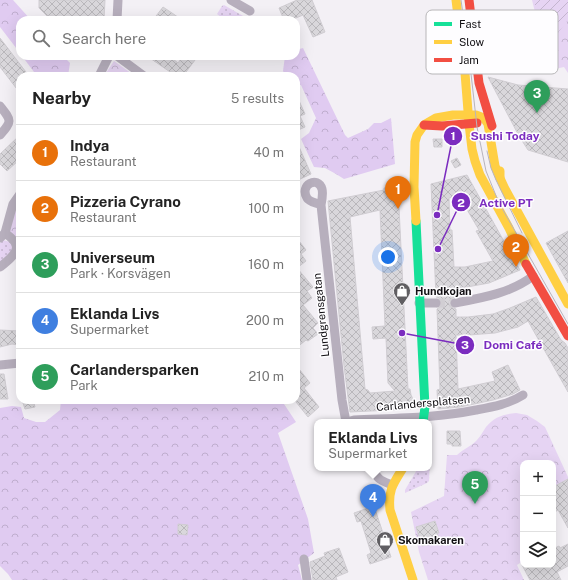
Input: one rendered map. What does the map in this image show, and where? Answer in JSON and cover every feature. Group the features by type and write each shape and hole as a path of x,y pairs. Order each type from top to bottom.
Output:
{"main road":[{"path":"456,0 457,10"},
{"path":"469,0 470,10"},
{"path":"464,74 472,149 480,175 509,228 524,260 568,336"},
{"path":"478,74 479,83 492,126 499,162 500,178"},
{"path":"424,126 432,127 480,122 485,117 486,107"},
{"path":"424,419 414,168 415,142 417,135 424,126 436,118 453,115 476,115 484,118 488,124 495,166 500,178 568,304"},
{"path":"401,471 392,484 389,494 390,510 413,580"}],"street":[{"path":"118,0 118,16"},
{"path":"231,0 250,11"},
{"path":"100,72 107,60"},
{"path":"122,60 139,72"},
{"path":"0,106 9,119 8,126 0,135"},
{"path":"16,200 13,204 3,235 16,244"},
{"name":"Lundgrensgatan","path":"321,205 342,400 346,419"},
{"path":"0,267 16,252"},
{"path":"455,303 488,297 507,291 534,276"},
{"path":"419,303 436,303"},
{"path":"0,365 16,363"},
{"name":"Carlandersplatsen","path":"424,419 490,408 516,400 523,395"},
{"path":"373,471 379,480 392,484"},
{"path":"304,559 307,580"}],"green space":[{"path":"0,0 13,0 27,16 16,16 16,48 0,27"},
{"path":"532,0 568,0 568,73 564,67 558,68 558,10 534,10"},
{"path":"534,0 568,0 568,20 558,32 558,10 536,10"},
{"path":"224,5 243,16 220,16 217,14"},
{"path":"303,48 345,135 348,138 368,129 374,123 381,123 391,118 395,164 344,179 325,168 314,167 301,139 309,133 316,118 300,85 300,72 283,71 284,60 300,60 300,49"},
{"path":"25,60 67,60 70,63 69,72 34,72"},
{"path":"114,61 129,72 107,72"},
{"path":"16,208 16,240 9,231"},
{"path":"3,240 10,242 14,249 0,263 0,243"},
{"path":"61,404 284,404 296,422 278,433 308,519 314,553 298,565 302,580 12,580 0,566 0,408 12,406 21,407 24,418 36,422 45,422 60,410"},
{"path":"516,413 527,415 545,427 568,477 568,479 556,485 556,460 520,460 520,563 517,565 524,580 428,580 419,552 411,512 444,496 447,455 457,455 473,444 486,427 496,418 507,414"},
{"path":"416,471 429,471 429,481 427,483 405,493 405,490"}],"building":[{"path":"39,0 105,0 104,16 47,16 39,8"},
{"path":"297,0 312,0 325,32 313,37 303,15 282,16 279,8"},
{"path":"163,7 176,16 156,16"},
{"path":"0,38 26,72 16,72 16,88 0,67"},
{"path":"153,60 174,60 178,63 180,60 195,60 186,72 170,72"},
{"path":"488,77 518,85 568,89 568,162 528,150"},
{"path":"300,103 305,114 300,116"},
{"path":"300,116 305,127 300,129"},
{"path":"16,139 16,163 7,171 0,164 0,154"},
{"path":"433,139 442,139 442,147 434,147"},
{"path":"300,149 311,174 300,179"},
{"path":"457,158 461,165 455,168 451,161"},
{"path":"467,175 520,270 489,283 454,288 455,297 449,301 449,304 451,307 456,309 456,317 493,314 536,297 561,340 568,348 568,392 528,321 518,327 495,333 456,335 458,389 495,381 492,372 508,365 520,390 513,394 493,400 460,407 438,409 437,390 440,389 437,309 442,303 439,298 436,297 431,184","holes":["459,196 479,230 476,231 493,261 465,267 454,267 452,230 450,230 449,198"]},
{"path":"398,187 408,389 410,389 413,400 411,402 411,409 350,412 328,201 384,190 384,188","holes":["380,210 385,326 372,327 373,339 386,338 388,383 395,391 370,393 365,389 350,217"]},
{"path":"568,231 568,283 546,243"},
{"path":"300,242 306,250 301,254 306,261 300,266"},
{"path":"300,272 313,287 307,291 312,298 303,305 318,323 313,328 318,334 300,345"},
{"path":"0,330 16,331 16,344 0,347"},
{"path":"300,370 310,383 304,388 319,407 308,417 298,404 300,404"},
{"path":"0,374 4,374 8,399 0,399"},
{"path":"23,404 34,404 35,407 25,409"},
{"path":"447,431 460,431 461,446 452,446 452,444 447,444"},
{"path":"568,479 568,528 558,510 556,511 556,485"},
{"path":"374,506 391,557 370,564 367,555 371,553 361,521 357,522 354,513"},
{"path":"435,521 440,541 422,546 416,527"},
{"path":"178,524 188,525 187,535 178,534"},
{"path":"568,544 568,566 557,572 561,580 530,580 524,568 556,568 556,548 559,546 560,548"},
{"path":"339,548 348,572 336,577 337,580 313,580 310,562 325,556 324,553"}],"tunnel":[{"path":"436,303 455,303"}],"tram line":[{"path":"461,0 462,10"},
{"path":"471,74 477,127 486,171 499,203 568,324"},
{"path":"487,151 491,168 496,180 522,233"}],"traffic: fast":[{"path":"416,221 425,407 423,419"}],"traffic: slow":[{"path":"456,0 457,10"},
{"path":"465,74 469,124 475,161 480,175 509,228 526,264"},
{"path":"416,221 414,187 415,142 417,135 424,125 436,118 453,115 476,115 484,118 488,124 495,166 500,178"},
{"path":"500,171 500,178 505,189 568,304"},
{"path":"401,471 392,488 390,510 413,580"}],"traffic: jam":[{"path":"469,0 470,10"},
{"path":"478,74 479,83 492,126"},
{"path":"424,125 442,126 477,123"},
{"path":"526,264 568,336"}],"place":[{"name":"Universeum","path":"537,113"},
{"name":"Indya","path":"398,209"},
{"name":"Sushi Today","path":"437,215"},
{"name":"Active PT","path":"438,249"},
{"name":"Pizzeria Cyrano","path":"516,267"},
{"name":"Hundkojan","path":"402,306"},
{"name":"Domi Café","path":"402,333"},
{"name":"Carlandersparken","path":"475,504"},
{"name":"Eklanda Livs","path":"373,517"},
{"name":"Skomakaren","path":"385,555"}]}
